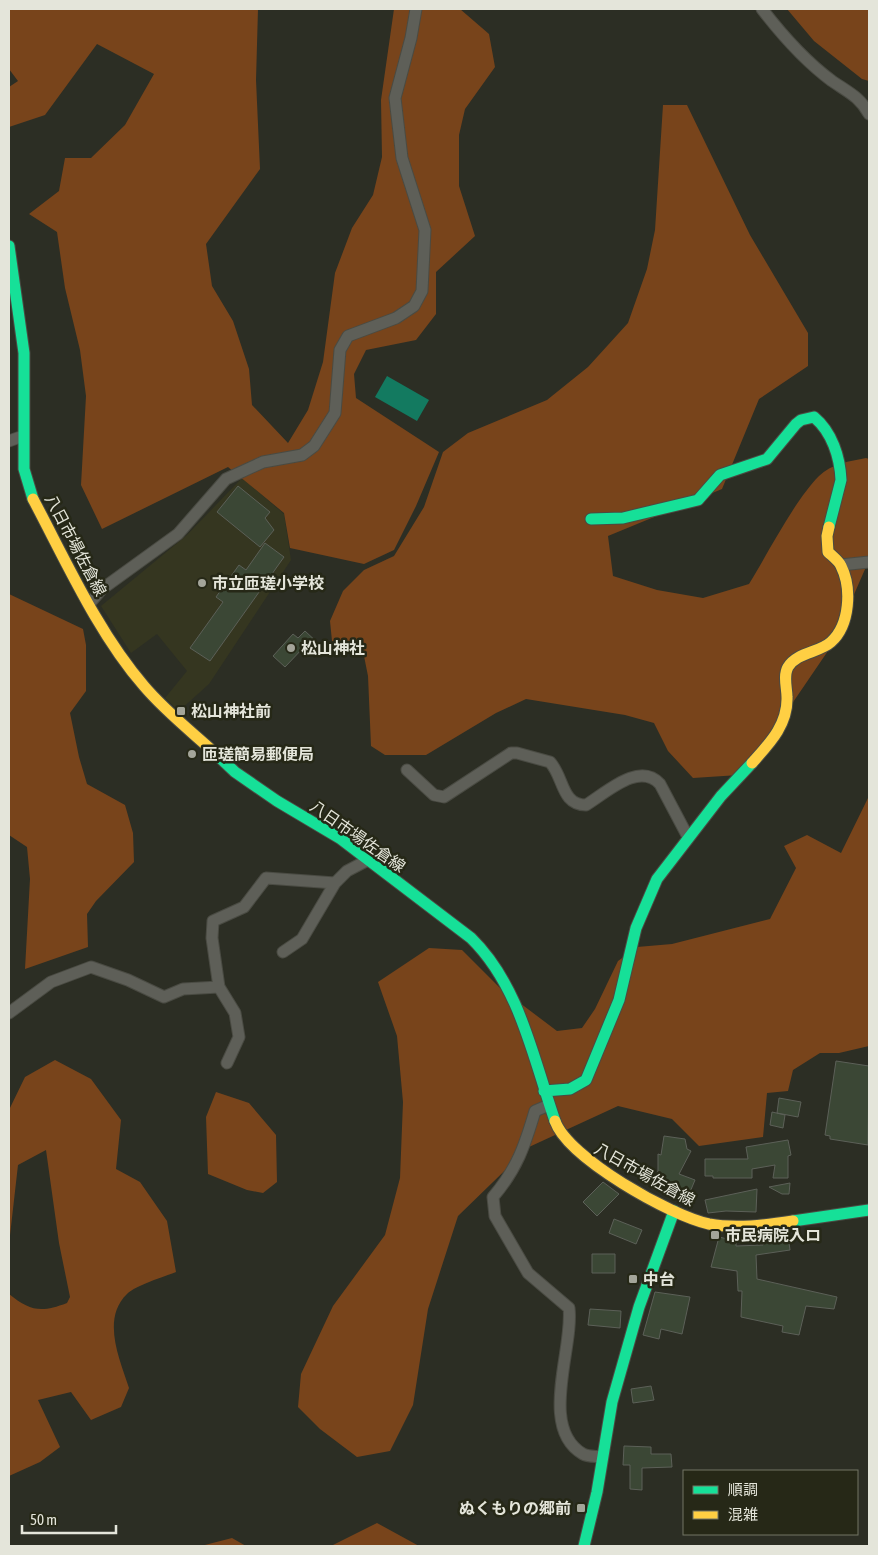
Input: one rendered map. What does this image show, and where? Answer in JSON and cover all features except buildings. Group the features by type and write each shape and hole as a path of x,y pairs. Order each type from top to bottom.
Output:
{"main road":[{"name":"八日市場佐倉線","path":"9,246 24,353 24,469 29,491 89,604 144,687 221,760 277,801 341,839 471,938 494,962 513,998 557,1127 565,1141 576,1153 591,1164 674,1211 692,1220 710,1224 738,1226 869,1210"},
{"path":"544,1091 578,1086 586,1080 619,1000 636,928 657,879 721,796 773,740 784,720 787,699 785,679 788,667 798,658 830,643 838,633 844,620 846,604 841,566 828,552 826,536 841,480 841,471 836,453 825,429 814,417 801,420 796,424 767,459 720,476 698,500 623,518 591,519"},
{"path":"584,1546 597,1492 612,1402 632,1328 674,1211"}],"street":[{"path":"89,604 102,589 178,534 226,479 263,462 302,455 314,446 335,413 340,350 348,336 396,318 414,306 422,291 425,230 402,158 394,98 411,38 417,13 416,9"},
{"path":"762,9 786,39 832,81 862,102 869,114"},
{"path":"9,441 24,436"},
{"path":"841,566 869,562"},
{"path":"407,770 434,795 444,796 511,754 517,753 550,762 569,800 579,805 586,805 633,777 647,775 655,778 660,784 688,837"},
{"path":"283,952 302,939 335,884 347,871 368,860"},
{"path":"227,1063 238,1036 235,1013 219,987 212,938 213,921 244,907 266,878 335,884"},
{"path":"9,1013 51,982 92,967 128,980 164,997 182,989 219,987"},
{"path":"549,1105 535,1111 524,1150 509,1179 493,1197 495,1216 528,1273 569,1308 571,1324 562,1367 561,1402 564,1429 568,1440 584,1455 602,1457"}],"shaded area":[{"path":"9,9 258,9 256,80 260,169 206,244 212,286 233,321 249,369 252,405 288,443 308,410 323,362 335,273 352,228 373,195 382,157 381,100 394,9 460,9 489,34 495,67 465,109 459,135 459,186 475,236 436,272 436,314 416,340 366,350 354,374 356,398 439,452 416,506 394,550 364,564 290,548 284,513 228,467 102,529 81,485 86,396 80,350 65,288 57,232 29,214 59,191 65,158 91,158 125,125 154,74 97,44 45,115 9,127 9,87 18,81 9,69"},
{"path":"787,9 869,9 869,81 862,79 814,41"},
{"path":"663,105 687,105 750,235 808,333 808,366 759,399 722,489 608,536 613,576 657,590 703,598 749,584 791,513 819,476 835,466 866,458 869,459 869,560 832,645 770,736 739,775 693,778 668,751 654,723 625,715 526,699 496,713 426,755 385,755 371,746 368,676 363,651 332,641 330,621 343,591 364,570 394,556 424,507 443,452 468,433 547,400 588,367 628,323 647,269 655,230"},
{"path":"387,376 429,400 417,421 375,397"},
{"name":"市立匝瑳小学校","path":"242,478 284,514 291,560 209,684 179,711 165,698 187,671 157,634 131,653 101,606 187,535"},
{"path":"9,594 83,629 86,645 86,691 70,713 79,757 87,784 125,805 133,833 134,862 96,901 87,914 88,947 25,969 30,879 27,847 9,835"},
{"path":"869,796 869,1046 839,1053 820,1053 793,1070 788,1091 767,1093 763,1137 699,1146 672,1119 618,1106 529,1147 458,1216 428,1309 413,1405 390,1451 357,1457 320,1429 298,1407 301,1374 333,1306 385,1235 400,1178 403,1102 397,1036 378,982 429,948 462,950 500,988 557,1031 582,1028 595,1009 618,961 637,947 672,944 770,919 796,868 784,846 807,835 841,853"},
{"path":"55,1060 91,1079 121,1120 116,1169 140,1182 167,1221 176,1272 137,1287 127,1294 119,1304 115,1315 115,1340 129,1388 121,1407 91,1420 71,1392 38,1400 60,1447 40,1462 9,1476 9,1294 23,1304 36,1309 50,1308 67,1303 70,1297 59,1243 46,1150 18,1165 9,1244 9,1110 25,1077"},
{"path":"216,1092 249,1103 276,1135 277,1182 263,1193 247,1190 208,1174 206,1117"},
{"path":"377,1523 419,1546 331,1546"},
{"path":"232,1538 246,1546 201,1546"}],"traffic: fast":[{"path":"9,246 24,353 24,469 33,499"},
{"path":"591,519 623,518 698,500 720,475 767,459 796,424 801,420 814,417 830,437 837,454 840,471 841,480 829,527"},
{"path":"216,754 235,772 277,801 341,839 471,938 488,957 502,978 513,1000 532,1048 555,1121"},
{"path":"544,1091 570,1089 586,1080 619,1000 636,928 657,879 721,796 752,763"},
{"path":"793,1221 869,1210"},
{"path":"584,1546 597,1492 612,1402 639,1307 674,1211"}],"traffic: slow":[{"path":"33,499 97,620 127,665 161,704 216,754"},
{"path":"752,763 765,749 781,725 786,707 786,674 788,667 802,655 826,646 837,635 842,626 847,606 847,585 840,564 828,552 827,536 829,527"},
{"path":"555,1121 564,1136 579,1152 599,1168 647,1198 692,1219 709,1224 730,1226 762,1225 793,1221"}],"place":[{"name":"市立匝瑳小学校","path":"202,583"},
{"name":"松山神社","path":"291,648"},
{"name":"松山神社前","path":"181,711"},
{"name":"匝瑳簡易郵便局","path":"192,754"},
{"name":"市民病院入ロ","path":"715,1235"},
{"name":"中台","path":"633,1279"},
{"name":"ぬくもりの郷前","path":"581,1508"}]}
